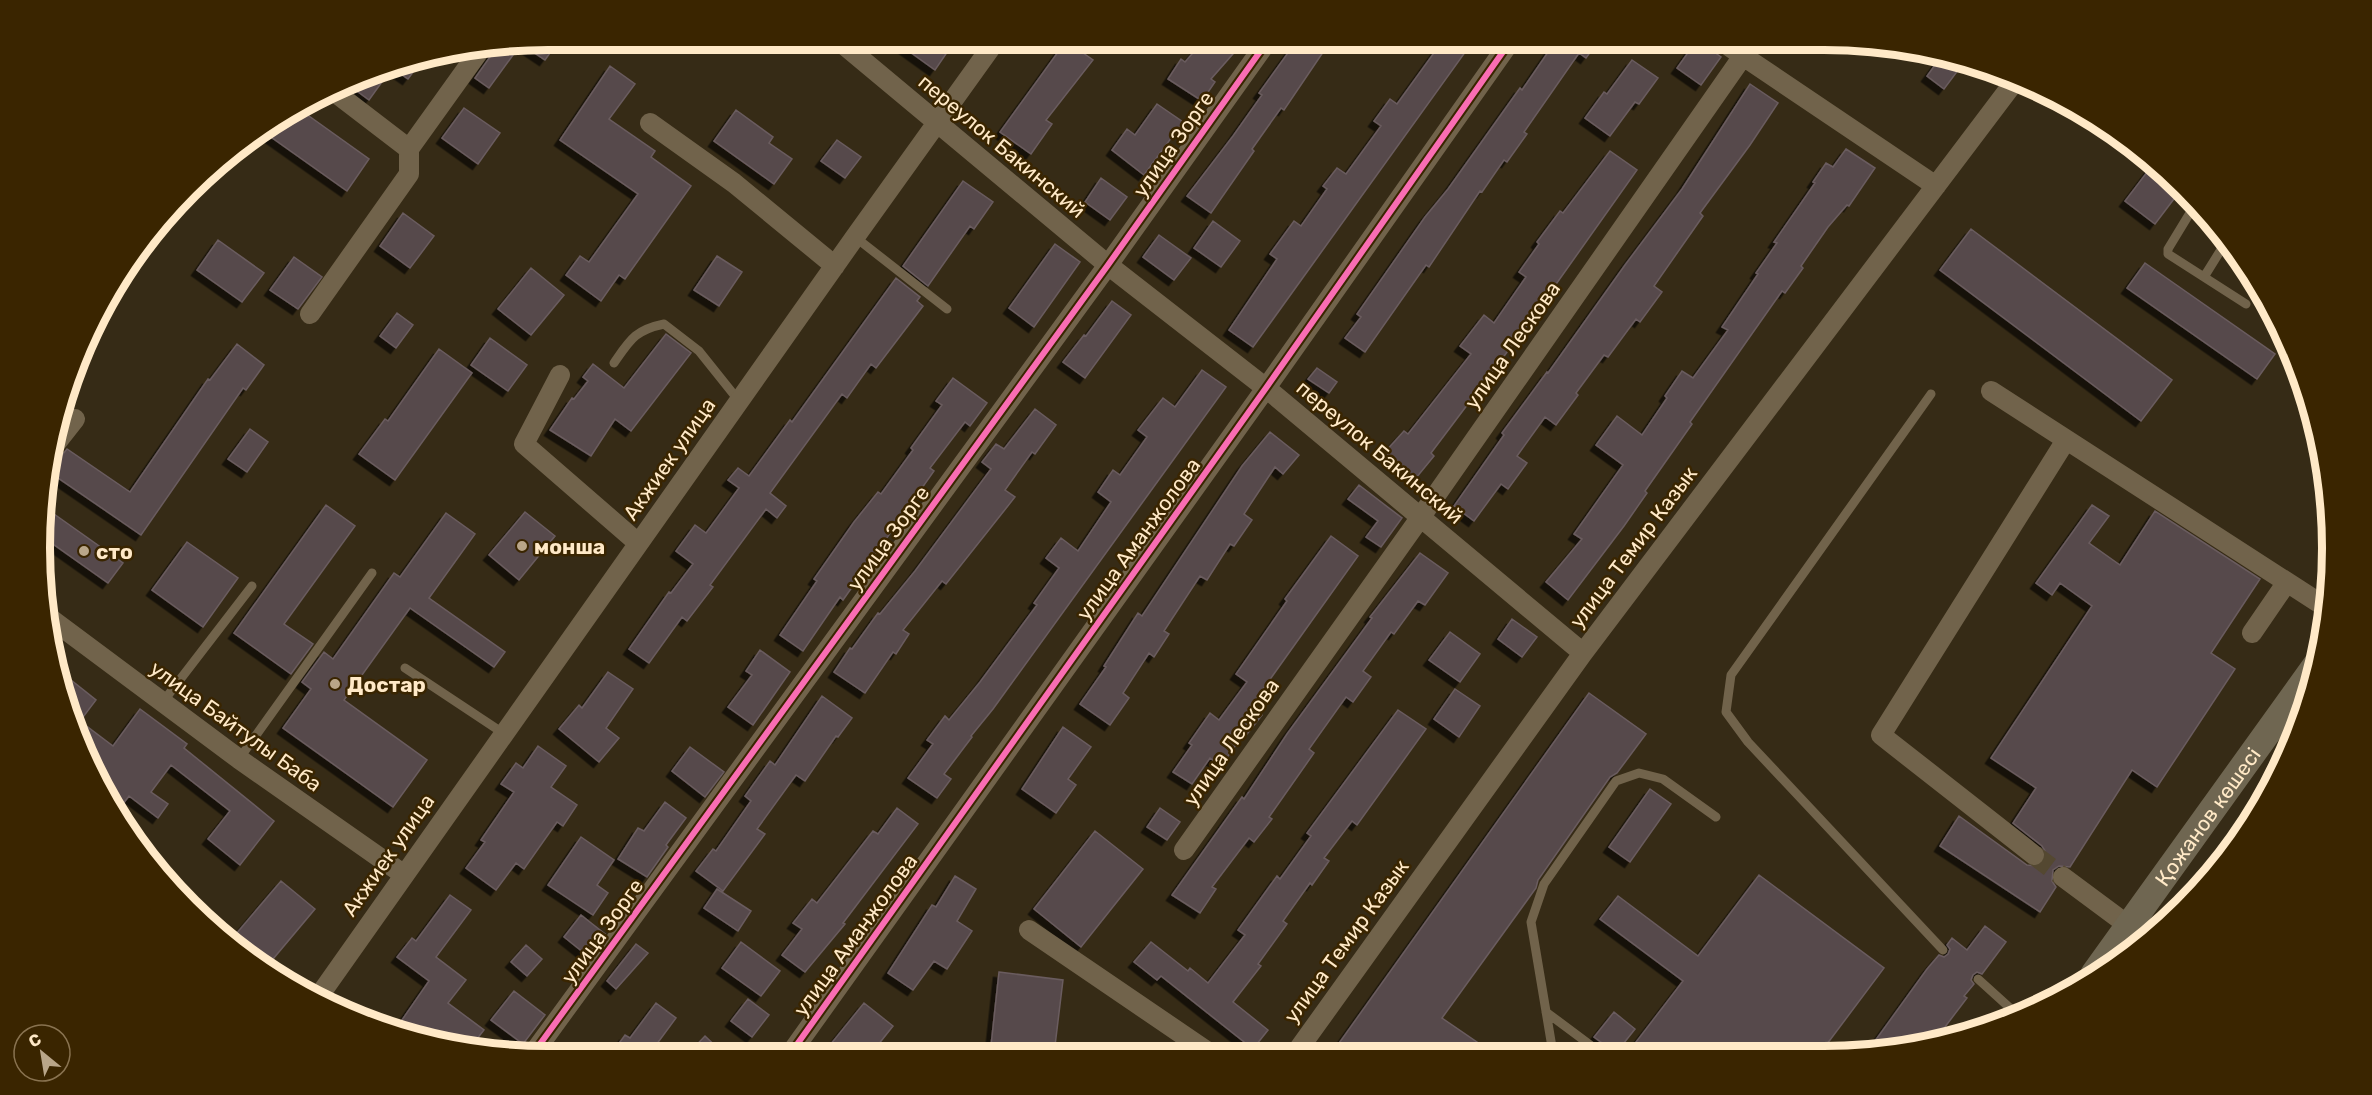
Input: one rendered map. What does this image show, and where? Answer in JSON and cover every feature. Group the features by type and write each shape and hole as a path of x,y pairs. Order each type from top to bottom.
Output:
{"main road":[{"name":"Қожанов көшесі","path":"2105,959 2304,682"}],"street":[{"name":"переулок Бакинский","path":"850,50 1108,265 1266,387 1583,653"},
{"name":"Акжиек улица","path":"322,991 403,874 989,50"},
{"name":"улица Зорге","path":"538,1045 1108,265 1261,50"},
{"name":"улица Аманжолова","path":"795,1046 1504,50"},
{"path":"1735,50 1936,186"},
{"path":"310,314 409,174 409,149 477,55"},
{"name":"улица Лескова","path":"1184,850 1420,518 1743,56"},
{"name":"улица Темир Казык","path":"1301,1046 1583,653 2011,86"},
{"path":"339,95 409,149"},
{"path":"650,123 734,183 835,266"},
{"path":"560,375 524,444 638,543"},
{"path":"1991,391 2319,603"},
{"path":"62,435 75,419"},
{"path":"2034,855 1881,735 2066,440"},
{"path":"2252,633 2287,582"},
{"name":"улица Байтулы Баба","path":"58,636 162,703 403,874"},
{"path":"2063,878 2129,926"},
{"path":"1029,930 1199,1046"}],"lane":[{"path":"2191,211 2168,251 2170,255 2246,304"},
{"path":"855,237 947,309"},
{"path":"2204,277 2222,247"},
{"path":"614,363 631,338 645,328 664,324 699,351 739,402"},
{"path":"1931,394 1731,675 1726,712 1749,742 1943,950"},
{"path":"239,759 372,573"},
{"path":"162,703 252,586"},
{"path":"405,668 503,734"},
{"path":"1552,1046 1531,922 1544,884 1616,781 1639,773 1663,779 1716,817"},
{"path":"1978,979 2011,1009"},
{"path":"1546,1012 1592,1046"}],"building":[{"path":"552,50 545,60 531,51"},
{"path":"907,50 948,51 935,70"},
{"path":"1059,50 1079,50 1093,60 1046,120 1052,124 1031,154 1000,132"},
{"path":"1195,50 1236,50 1211,79 1215,82 1202,101 1168,79 1181,59 1185,62"},
{"path":"1290,50 1325,50 1284,110 1281,108 1252,149 1254,151 1211,213 1187,196 1262,95 1259,93"},
{"path":"1436,50 1466,51 1253,347 1229,330 1277,259 1270,254 1294,221 1301,226 1327,189 1323,186 1337,168 1346,174 1381,126 1374,121 1390,99 1397,104"},
{"path":"1549,50 1592,50 1586,58 1579,53 1524,132 1527,134 1507,162 1504,160 1482,192 1480,191 1429,267 1426,265 1365,352 1345,338 1361,317 1357,314 1520,88 1522,90"},
{"path":"1690,50 1711,50 1721,57 1701,85 1677,68"},
{"path":"516,51 489,88 475,78 493,53"},
{"path":"1632,60 1658,78 1639,104 1635,102 1610,136 1585,118 1604,92 1607,94"},
{"path":"1937,62 1960,68 1944,89 1927,76"},
{"path":"610,66 635,84 609,119 655,151 651,157 691,186 625,279 619,275 601,301 566,275 580,256 589,262 638,194 560,140"},
{"path":"417,67 408,79 398,72"},
{"path":"386,76 369,100 354,89"},
{"path":"1750,84 1778,103 1700,213 1703,216 1654,286 1662,292 1640,322 1636,319 1608,357 1604,355 1556,425 1545,417 1517,456 1527,463 1508,489 1501,484 1474,521 1454,506 1504,435 1502,433 1682,189"},
{"path":"1157,104 1183,122 1144,175 1112,150 1127,129 1135,135"},
{"path":"464,108 500,133 478,164 442,138"},
{"path":"736,110 773,137 769,143 792,159 774,184 714,141"},
{"path":"304,113 369,159 347,191 268,135"},
{"path":"837,140 861,157 845,178 821,161"},
{"path":"1846,149 1875,168 1849,206 1847,205 1828,227 1785,293 1782,291 1690,422 1692,424 1645,491 1647,493 1568,600 1546,582 1582,539 1574,534 1623,465 1596,445 1617,416 1642,435 1682,371 1693,378 1728,330 1722,327 1758,274 1756,273 1777,243 1774,242 1815,183 1813,182 1826,163 1833,167"},
{"path":"1610,151 1637,170 1520,335 1431,453 1434,456 1416,478 1385,452 1404,431 1408,434 1471,354 1460,346 1484,315 1494,323 1526,277 1519,272 1539,244 1537,242 1560,211 1563,213"},
{"path":"2149,170 2177,195 2155,224 2125,201"},
{"path":"1101,178 1127,197 1110,220 1085,202"},
{"path":"963,181 993,202 974,229 970,226 928,286 903,266"},
{"path":"403,213 434,236 410,268 380,246"},
{"path":"1213,221 1240,241 1221,267 1194,248"},
{"path":"1971,229 2172,380 2141,421 1940,270"},
{"path":"1159,235 1191,258 1174,280 1143,257"},
{"path":"218,240 264,273 242,302 197,270"},
{"path":"1055,244 1080,262 1034,327 1009,308"},
{"path":"717,256 742,272 719,306 694,290"},
{"path":"294,257 322,277 298,309 270,290"},
{"path":"2145,263 2275,354 2257,379 2127,288"},
{"path":"531,268 564,295 531,335 498,309"},
{"path":"896,278 920,297 917,301 923,306 876,368 871,364 847,398 842,394 770,493 786,506 777,518 766,509 710,585 713,587 687,621 682,617 649,663 629,649 669,592 671,593 693,564 676,551 695,525 706,533 739,488 728,480 738,468 749,476 790,420 792,422"},
{"path":"1112,301 1131,315 1085,378 1063,362"},
{"path":"397,313 413,325 396,348 380,336"},
{"path":"666,334 691,353 631,431 615,419 591,456 550,430 572,398 574,399 588,381 583,377 593,364 624,388"},
{"path":"490,338 527,365 508,391 471,365"},
{"path":"237,344 264,365 246,390 243,388 141,535 55,476 57,460 67,449 130,492 208,379 210,380"},
{"path":"439,349 472,373 395,480 359,454 385,419 388,421"},
{"path":"1317,368 1337,382 1329,393 1308,379"},
{"path":"1202,370 1226,387 944,774 951,779 937,798 908,778 933,744 927,740 945,716 949,720 980,682 1037,605 1034,603 1059,568 1046,558 1061,538 1078,551 1111,502 1098,492 1113,470 1120,475 1147,437 1138,430 1163,398 1175,407"},
{"path":"953,378 987,403 970,426 965,422 930,468 934,471 843,600 840,597 803,651 780,635 817,581 814,579 854,522 878,492 881,494 913,450 911,448 942,405 936,401"},
{"path":"1035,409 1056,425 1035,454 1032,452 1005,490 1015,497 946,584 942,581 903,630 909,634 896,654 893,652 865,693 834,672 878,613 880,614 915,571 991,469 982,462 996,444 1004,449"},
{"path":"250,429 268,442 247,472 228,459"},
{"path":"1270,432 1299,455 1283,474 1275,467 1244,514 1252,520 1234,546 1230,544 1207,580 1200,576 1164,631 1169,634 1154,657 1149,653 1123,693 1129,698 1110,725 1080,704 1106,667 1104,666 1138,613 1142,616 1242,466"},
{"path":"1359,485 1402,518 1381,547 1366,537 1378,521 1348,499"},
{"path":"326,505 355,526 284,624 313,644 291,674 234,633"},
{"path":"2092,505 2109,516 2089,543 2120,565 2155,511 2260,579 2211,653 2235,669 2157,787 2132,770 2070,867 2059,866 2053,870 2052,881 2056,887 2040,912 1940,846 1959,816 2027,865 2038,866 2044,862 2045,851 2042,846 2013,823 2036,788 1991,758 2092,606 2060,583 2052,595 2036,583"},
{"name":"сто","path":"51,512 123,563 108,583 50,542"},
{"name":"монша","path":"525,512 555,536 519,580 489,555"},
{"name":"Достар","path":"446,513 475,534 429,598 505,652 494,667 410,608 344,700 427,760 393,807 283,728 311,689 302,682 324,652 333,659 394,573 400,577"},
{"path":"1331,536 1358,556 1251,706 1262,715 1247,734 1245,732 1221,766 1210,758 1192,784 1173,772 1192,745 1189,743 1210,713 1219,720 1247,682 1236,674 1287,601 1285,599"},
{"path":"187,542 238,578 203,627 152,590"},
{"path":"1420,553 1448,573 1425,605 1418,601 1394,634 1391,632 1363,671 1371,677 1353,702 1346,697 1309,749 1314,753 1269,817 1272,819 1254,842 1249,838 1212,887 1216,889 1200,913 1172,895 1242,797 1244,799 1287,734 1372,618 1370,617"},
{"path":"1512,619 1537,637 1522,657 1498,639"},
{"path":"1450,632 1480,654 1460,682 1429,660"},
{"path":"760,650 790,672 753,725 728,707 752,675 746,671"},
{"path":"608,672 633,689 606,728 619,738 599,762 559,729 579,705 582,708"},
{"path":"66,676 96,700 81,720"},
{"path":"1455,689 1480,706 1459,737 1434,719"},
{"path":"1589,693 1646,734 1617,773 1610,777 1538,880 1536,888 1442,1018 1483,1046 1337,1046"},
{"path":"822,696 852,718 838,737 836,736 805,781 796,775 757,829 765,834 723,891 696,871 713,849 716,851 751,801 745,796 770,761 775,765"},
{"path":"140,709 187,744 184,748 274,821 240,865 208,839 230,811 171,765 151,792 168,804 158,818 129,796 122,805 101,768 81,722 113,746"},
{"path":"1398,710 1426,729 1357,825 1352,821 1324,858 1329,861 1283,921 1287,924 1258,964 1261,966 1233,1002 1268,1030 1255,1046 1249,1046 1161,976 1157,980 1134,962 1151,942 1188,971 1190,968 1208,983 1245,935 1238,930 1277,876 1280,879 1311,836 1307,833"},
{"path":"1063,727 1091,747 1068,779 1076,785 1056,813 1022,789"},
{"path":"538,746 566,766 551,787 577,805 563,826 557,822 524,869 516,863 496,890 466,868 485,842 481,840 514,792 501,784 516,763 523,768"},
{"path":"690,747 724,772 705,797 672,771"},
{"path":"1650,789 1671,804 1630,862 1609,847"},
{"path":"665,802 686,818 647,877 618,859 638,828 644,831"},
{"path":"897,808 918,824 843,923 845,924 805,972 782,955 802,929 793,923 812,899 817,903 873,831 878,834"},
{"path":"1160,808 1180,822 1167,840 1147,827"},
{"path":"1095,831 1143,869 1081,947 1034,909"},
{"path":"581,837 614,860 597,885 608,893 593,915 548,885"},
{"path":"1759,875 1884,968 1826,1046 1642,1046 1636,1042 1683,981 1600,919 1618,896 1698,956"},
{"path":"955,876 976,889 957,921 972,931 947,969 934,961 913,990 888,973 932,905 936,907"},
{"path":"281,881 315,909 271,962 235,935"},
{"path":"717,889 751,911 738,931 704,908"},
{"path":"450,895 471,910 436,957 466,980 448,1003 484,1030 476,1040 400,1023 429,981 397,957 412,938 416,941"},
{"path":"581,915 605,934 589,957 564,937"},
{"path":"1985,926 2006,942 1982,974 1977,972 1973,975 1971,980 1974,984 1964,996 1967,998 1941,1032 1874,1042 1927,969 1939,955 1944,957 1948,954 1950,949 1947,945 1952,938 1967,950"},
{"path":"741,942 780,971 761,996 722,968"},
{"path":"636,944 648,953 616,989 607,981"},
{"path":"526,945 542,959 527,976 511,962"},
{"path":"999,972 1063,980 1055,1046 991,1046"},
{"path":"514,991 545,1015 523,1044 491,1020"},
{"path":"748,999 769,1015 752,1037 731,1021"},
{"path":"656,1003 676,1018 655,1046 617,1046 625,1035 630,1038"},
{"path":"864,1003 893,1026 877,1046 829,1046"},
{"path":"1614,1012 1635,1029 1622,1046 1606,1046 1594,1037"},
{"path":"705,1036 716,1046 696,1046"}],"tunnel":[{"path":"2034,855 2063,877"}],"cycle path":[{"path":"539,1045 1108,265 1261,50"},
{"path":"796,1046 1504,50"}],"place":[{"name":"монша","path":"522,546"},
{"name":"сто","path":"84,551"},
{"name":"Достар","path":"335,684"}]}
